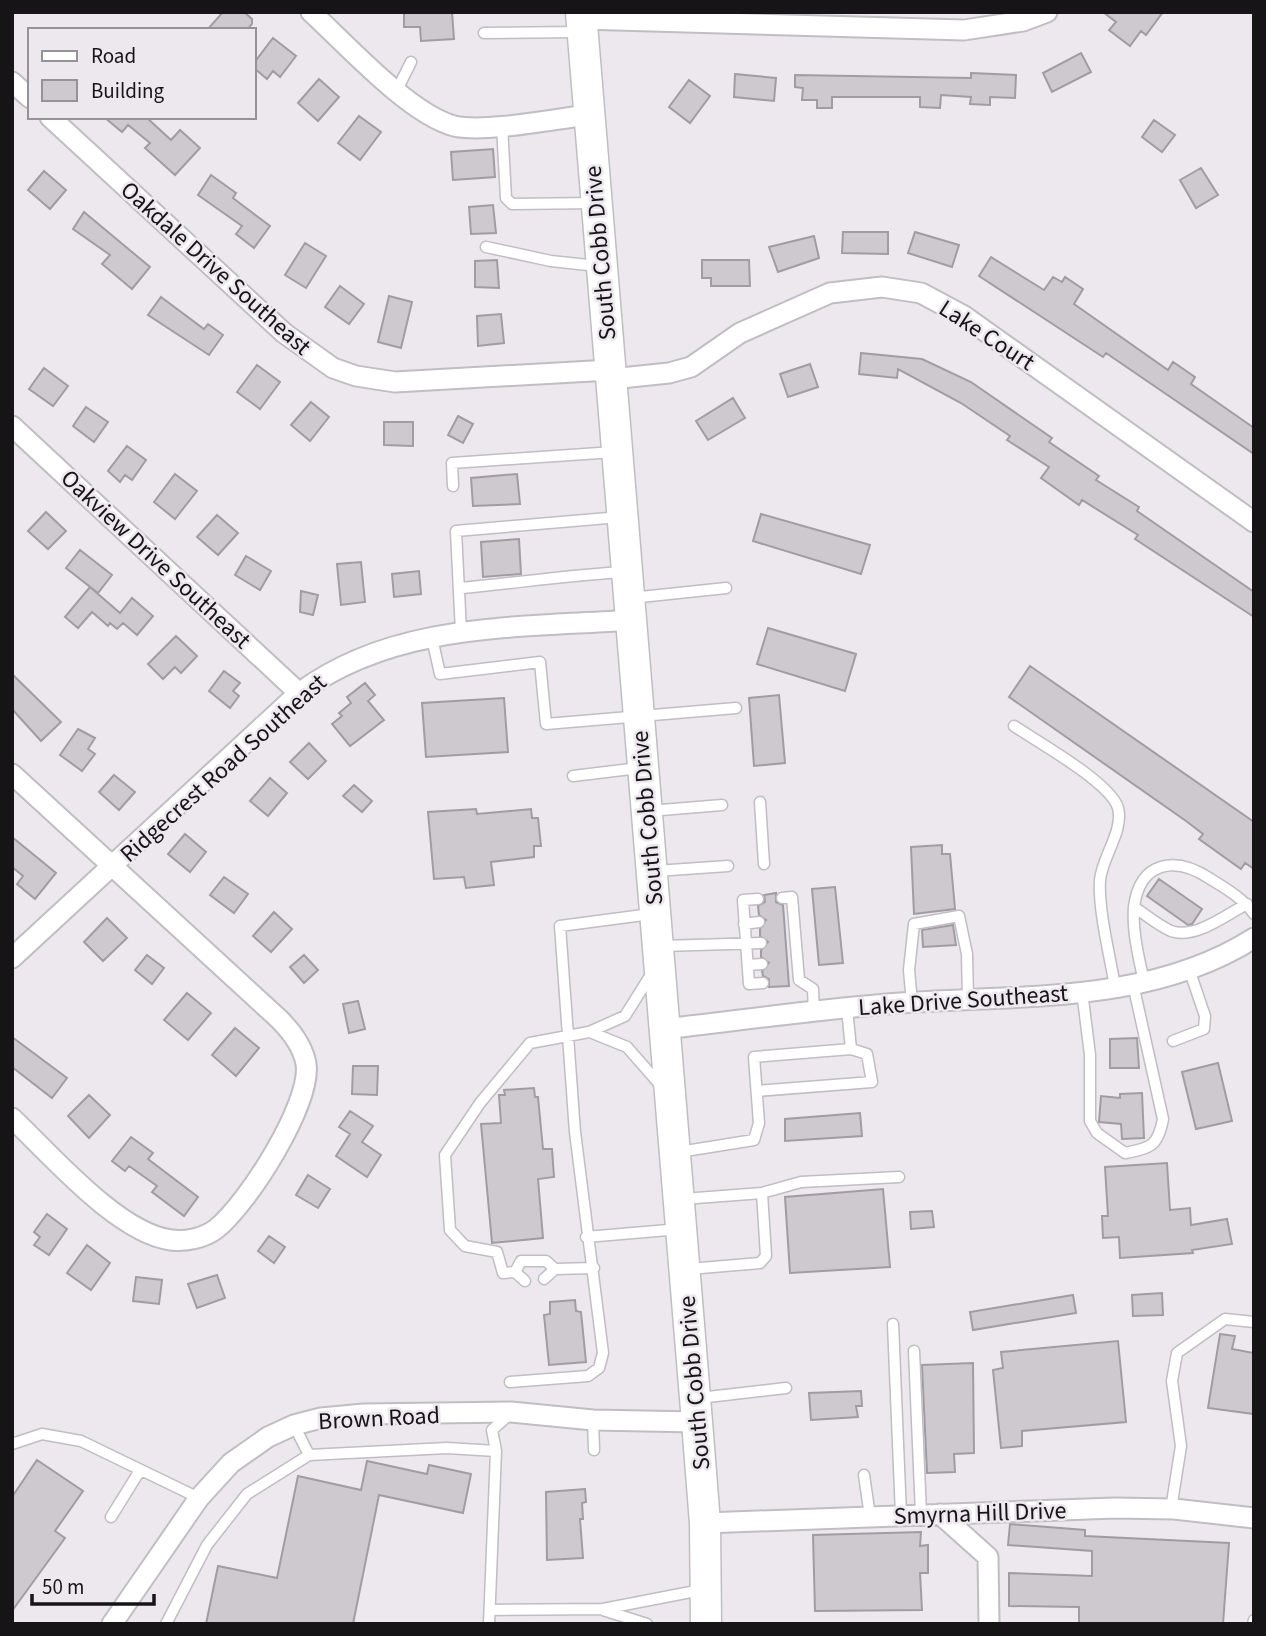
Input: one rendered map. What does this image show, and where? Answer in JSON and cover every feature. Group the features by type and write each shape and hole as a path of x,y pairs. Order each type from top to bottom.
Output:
{"main road":[{"name":"South Cobb Drive","path":"581,21 624,516 705,1522 706,1624"}],"street":[{"path":"311,12 397,90 430,116 454,126 588,115"},
{"path":"581,21 964,30 1023,22 1047,12"},
{"path":"12,82 28,96"},
{"name":"Oakdale Drive Southeast","path":"52,119 284,333 333,368 356,376 395,382 611,374"},
{"name":"Lake Court","path":"611,374 659,375 691,367 740,333 830,293 882,287 921,292 964,316 1254,522"},
{"name":"Oakview Drive Southeast","path":"12,426 299,693"},
{"name":"Ridgecrest Road Southeast","path":"12,958 299,693 345,663 396,645 630,597"},
{"path":"12,774 291,1031 306,1064 306,1085 302,1102 278,1146 226,1220 205,1236 184,1240 137,1229 120,1217 12,1118"},
{"name":"Lake Drive Southeast","path":"664,1029 847,1009 1082,991 1131,984 1189,969 1227,954 1254,938"},
{"name":"Brown Road","path":"112,1624 199,1499 240,1456 268,1437 294,1425 321,1418 364,1414 511,1412 593,1420 696,1410"},
{"name":"Smyrna Hill Drive","path":"705,1522 1171,1508 1254,1518"},
{"path":"931,1514 988,1557 989,1624"}],"lane":[{"path":"484,33 581,21"},
{"path":"397,90 411,62"},
{"path":"502,124 506,198 512,204 596,203"},
{"path":"486,247 551,261 601,267"},
{"path":"453,486 452,463 618,452"},
{"path":"461,632 461,588 456,531 624,516"},
{"path":"461,588 524,582 546,577 630,597 726,588"},
{"path":"432,638 440,674 540,662 546,724 737,708"},
{"path":"1014,726 1105,789 1118,808 1117,827 1103,863 1100,882 1131,984 1163,1119 1160,1137 1150,1147 1125,1153 1097,1133 1090,1121 1090,1055 1082,991"},
{"path":"573,775 643,768"},
{"path":"760,802 764,864"},
{"path":"647,811 722,805"},
{"path":"1131,984 1134,907 1138,891 1149,875 1164,865 1178,863 1190,866 1247,904 1254,914"},
{"path":"652,871 727,866"},
{"path":"782,898 792,897 789,920 794,981 813,989 814,1013"},
{"path":"758,899 743,900 744,923 749,984 763,983"},
{"path":"1134,907 1170,931 1182,934 1247,904"},
{"path":"510,1382 588,1376 599,1368 603,1353 594,1268 586,1237 560,926 655,914"},
{"path":"912,1003 909,970 914,924 959,916 967,954 968,1000"},
{"path":"744,923 759,922"},
{"path":"525,1281 515,1272 503,1273 497,1252 465,1246 450,1230 445,1155 480,1103 530,1043 589,1032 615,1023 627,1013 658,953 761,943"},
{"path":"748,965 762,964"},
{"path":"1173,1041 1204,1029 1205,1016 1189,969"},
{"path":"847,1009 851,1049"},
{"path":"589,1032 627,1047 670,1096"},
{"path":"675,1153 754,1140 759,1123 754,1057 851,1049 867,1054 872,1082 757,1091"},
{"path":"679,1199 762,1193 801,1182 899,1177"},
{"path":"685,1270 760,1263 765,1256 762,1193"},
{"path":"586,1237 681,1229"},
{"path":"515,1272 521,1261 546,1261 555,1269"},
{"path":"544,1279 555,1269 594,1268"},
{"path":"1171,1508 1181,1446 1172,1381 1177,1353 1225,1319 1254,1322"},
{"path":"893,1324 901,1515"},
{"path":"914,1351 931,1514"},
{"path":"696,1410 786,1388"},
{"path":"489,1624 496,1451 492,1430 511,1412"},
{"path":"593,1420 594,1450"},
{"path":"294,1425 309,1455"},
{"path":"12,1444 42,1434 81,1441 139,1472 199,1499"},
{"path":"166,1624 207,1545 247,1494 309,1455 447,1448 496,1451"},
{"path":"111,1517 139,1472"},
{"path":"864,1475 870,1516"},
{"path":"490,1610 603,1609 706,1589"},
{"path":"603,1609 647,1624"}],"building":[{"path":"223,12 244,12 252,19 249,28 209,28"},
{"path":"404,12 452,12 454,39 421,41 420,27 404,27"},
{"path":"1103,12 1163,12 1146,35 1141,31 1130,46 1109,30 1116,22"},
{"path":"273,38 296,56 280,77 273,71 267,79 256,70 256,60"},
{"path":"1081,53 1091,72 1052,92 1043,73"},
{"path":"971,73 1016,75 1015,98 990,97 990,105 970,104 971,97 941,95 940,108 920,107 920,97 832,97 832,108 817,108 817,100 802,100 803,88 795,87 795,75 971,78"},
{"path":"735,74 776,78 774,101 734,97"},
{"path":"319,79 339,97 318,121 298,103"},
{"path":"689,80 710,96 690,123 669,107"},
{"path":"359,116 381,132 360,160 338,143"},
{"path":"106,119 148,119 171,140 180,130 200,148 175,175 145,148 150,143 128,125 122,132"},
{"path":"1154,120 1175,135 1162,152 1142,137"},
{"path":"493,149 495,177 453,180 451,152"},
{"path":"1201,168 1218,195 1196,208 1180,180"},
{"path":"44,171 66,190 50,209 28,190"},
{"path":"211,175 236,193 233,198 270,226 254,248 236,234 242,226 198,195"},
{"path":"493,205 496,233 471,234 469,207"},
{"path":"84,212 150,267 132,289 102,264 110,255 73,229"},
{"path":"843,232 888,232 888,254 842,253"},
{"path":"915,232 959,245 952,267 908,253"},
{"path":"814,236 819,258 778,272 769,247"},
{"path":"305,243 326,256 306,288 285,275"},
{"path":"991,257 1044,290 1053,277 1062,282 1065,277 1083,289 1074,304 1168,370 1173,362 1195,377 1191,384 1254,428 1254,454 1106,353 1103,357 979,276"},
{"path":"497,260 499,288 475,287 475,261"},
{"path":"702,260 749,260 750,286 711,286 711,278 702,278"},
{"path":"340,286 364,304 349,324 325,307"},
{"path":"389,296 412,302 401,348 378,342"},
{"path":"161,297 204,329 208,324 223,335 209,355 148,315"},
{"path":"501,314 504,343 478,346 477,316"},
{"path":"861,353 922,359 971,382 1052,438 1049,442 1099,476 1096,480 1139,507 1137,511 1254,592 1254,617 1135,539 1138,535 1082,500 1079,505 1041,478 1049,467 1007,440 1010,436 961,403 898,369 897,378 859,374"},
{"path":"810,364 818,387 788,397 780,374"},
{"path":"257,365 280,382 260,409 237,392"},
{"path":"44,368 68,386 53,406 29,389"},
{"path":"733,398 745,418 708,440 696,421"},
{"path":"311,402 329,417 310,441 291,425"},
{"path":"86,407 108,422 94,442 73,426"},
{"path":"458,416 473,424 463,443 448,435"},
{"path":"384,422 413,422 413,446 384,445"},
{"path":"127,446 146,460 132,480 125,475 120,482 108,471"},
{"path":"175,474 197,491 175,519 154,502"},
{"path":"517,474 520,504 473,506 471,478"},
{"path":"46,512 66,531 48,549 28,531"},
{"path":"761,514 870,545 861,574 753,541"},
{"path":"217,515 238,533 218,555 197,537"},
{"path":"519,539 521,574 483,577 481,542"},
{"path":"80,550 112,575 98,593 66,568"},
{"path":"246,556 271,571 260,590 235,575"},
{"path":"361,562 365,602 341,605 337,564"},
{"path":"419,571 421,594 394,597 392,574"},
{"path":"90,587 120,613 132,598 153,616 137,635 123,623 117,629 110,623 108,626 92,612 78,628 65,617"},
{"path":"301,591 318,595 313,615 300,612"},
{"path":"768,628 856,654 845,691 757,664"},
{"path":"176,636 197,656 181,673 175,667 163,679 148,664"},
{"path":"1030,666 1254,822 1254,869 1245,863 1241,869 1199,839 1203,834 1186,821 1009,697"},
{"path":"224,671 240,683 233,691 239,696 230,708 209,691"},
{"path":"12,674 61,722 41,741 12,709"},
{"path":"365,683 375,695 368,701 384,720 350,746 332,724 342,716 339,713 351,703 347,697"},
{"path":"779,695 785,763 754,766 749,698"},
{"path":"504,698 508,752 426,757 422,703"},
{"path":"78,729 95,738 88,749 95,754 82,771 60,755"},
{"path":"309,743 326,761 308,779 290,762"},
{"path":"114,775 135,792 119,810 99,792"},
{"path":"270,778 287,793 268,816 250,801"},
{"path":"354,785 372,801 362,812 343,796"},
{"path":"476,809 477,814 531,809 532,818 538,818 541,846 534,846 534,857 491,862 494,885 466,888 464,877 434,879 428,812"},
{"path":"185,834 206,852 190,872 168,854"},
{"path":"12,837 56,873 35,899 17,884 23,876 12,867"},
{"path":"942,845 942,854 950,854 955,909 914,914 911,847"},
{"path":"224,877 248,894 234,913 210,895"},
{"path":"1159,879 1202,909 1192,924 1188,925 1147,896"},
{"path":"835,887 843,963 819,965 812,889"},
{"path":"776,893 776,902 783,905 789,986 769,987 769,979 763,976 762,971 769,963 761,957 761,950 768,942 760,936 760,929 766,920 759,915 758,906 765,902 764,895"},
{"path":"274,912 292,929 271,952 253,936"},
{"path":"107,918 127,938 103,961 84,942"},
{"path":"953,925 956,945 923,947 922,930"},
{"path":"147,955 164,968 152,984 135,970"},
{"path":"304,955 318,970 304,983 290,967"},
{"path":"187,993 211,1013 188,1040 164,1020"},
{"path":"358,1001 365,1029 349,1033 343,1004"},
{"path":"235,1028 259,1048 236,1076 212,1055"},
{"path":"12,1037 67,1078 52,1098 12,1067"},
{"path":"1137,1038 1139,1068 1110,1068 1110,1039"},
{"path":"1218,1063 1232,1121 1196,1129 1182,1072"},
{"path":"353,1066 378,1066 377,1095 352,1094"},
{"path":"534,1088 535,1097 538,1097 543,1149 552,1149 554,1177 538,1179 543,1238 492,1243 481,1124 501,1123 499,1095 505,1095 504,1090"},
{"path":"1142,1093 1144,1138 1122,1139 1121,1124 1099,1122 1101,1096 1120,1098 1120,1094"},
{"path":"89,1095 110,1115 89,1138 68,1116"},
{"path":"350,1111 373,1126 362,1142 381,1155 367,1177 336,1156 350,1134 339,1127"},
{"path":"860,1113 862,1136 785,1141 785,1119"},
{"path":"131,1137 153,1153 148,1159 198,1197 184,1216 152,1192 157,1186 129,1166 125,1171 112,1161"},
{"path":"1167,1163 1170,1210 1190,1208 1191,1225 1227,1219 1232,1244 1192,1250 1193,1253 1120,1258 1119,1237 1103,1238 1102,1216 1108,1216 1105,1167"},
{"path":"308,1175 330,1189 318,1208 296,1195"},
{"path":"883,1189 890,1267 790,1273 785,1197"},
{"path":"932,1211 934,1227 911,1229 910,1212"},
{"path":"47,1214 67,1229 49,1255 34,1245 40,1237 34,1232"},
{"path":"269,1236 285,1247 274,1263 258,1251"},
{"path":"87,1245 110,1263 91,1290 67,1273"},
{"path":"217,1275 225,1298 197,1308 188,1284"},
{"path":"136,1277 162,1280 159,1304 133,1301"},
{"path":"1162,1293 1163,1315 1133,1316 1132,1295"},
{"path":"1073,1295 1076,1313 973,1330 970,1312"},
{"path":"575,1300 576,1311 581,1312 586,1362 549,1365 544,1315 550,1314 550,1302"},
{"path":"1220,1334 1235,1336 1232,1349 1254,1353 1254,1414 1208,1408"},
{"path":"1118,1341 1126,1422 1022,1431 1022,1446 1001,1448 993,1370 1003,1368 1001,1352"},
{"path":"973,1363 974,1453 954,1454 955,1472 927,1473 922,1365"},
{"path":"861,1391 862,1406 856,1406 858,1417 811,1420 809,1393"},
{"path":"37,1460 83,1491 55,1531 65,1538 12,1611 12,1497"},
{"path":"367,1461 427,1474 429,1465 471,1474 463,1513 379,1495 353,1624 206,1624 218,1566 277,1578 298,1476 361,1490"},
{"path":"585,1489 586,1502 582,1503 583,1519 580,1519 583,1558 547,1560 546,1492"},
{"path":"1010,1524 1085,1530 1085,1536 1229,1543 1223,1624 1079,1624 1079,1607 1009,1606 1009,1573 1092,1576 1092,1551 1008,1545"},
{"path":"921,1532 920,1546 928,1545 928,1573 920,1573 922,1610 815,1611 813,1535"}]}
